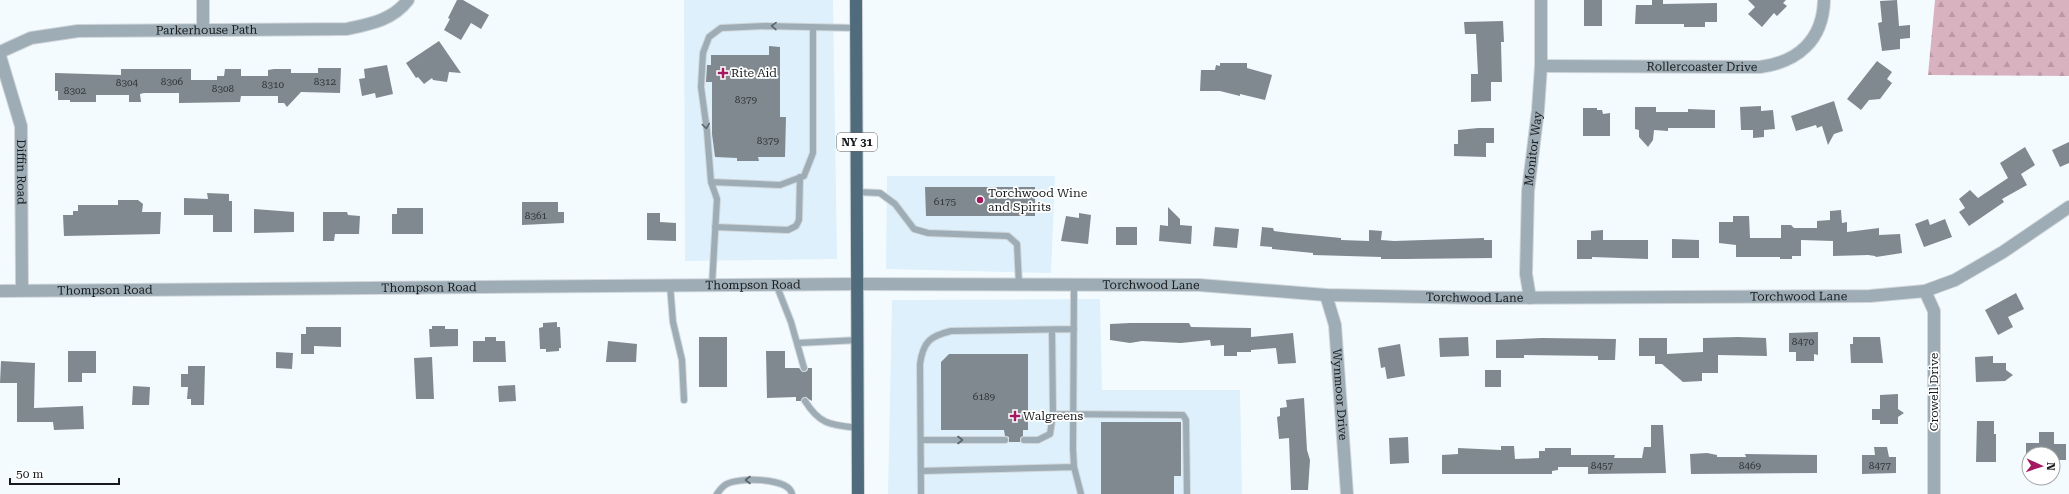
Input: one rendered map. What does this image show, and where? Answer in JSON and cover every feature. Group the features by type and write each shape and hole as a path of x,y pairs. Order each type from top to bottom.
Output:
{"main road":[{"name":"NY 31","path":"856,0 858,494"}],"street":[{"path":"203,0 203,29"},
{"name":"Parkerhouse Path","path":"0,52 31,38 78,31 347,29 379,22 392,15 408,0"},
{"name":"Monitor Way","path":"1530,298 1526,274 1528,190 1538,110 1541,66 1541,0"},
{"name":"Rollercoaster Drive","path":"1541,66 1760,67 1773,65 1790,58 1812,41 1817,34 1824,12 1824,0"},
{"name":"Diffin Road","path":"0,56 21,126 22,290"},
{"name":"Torchwood Lane","path":"858,284 1199,285 1326,295 1530,298 1870,296 1925,291 1961,277 2003,252 2069,207"},
{"name":"Thompson Road","path":"0,291 858,284"},
{"name":"Crowell Drive","path":"1925,291 1934,311 1934,494"},
{"name":"Wynmoor Drive","path":"1326,295 1335,325 1347,494"}],"lane":[{"path":"712,284 717,199 710,182 707,131 700,87 703,53 709,37 721,28 765,26 856,28"},
{"path":"710,182 780,185 804,176 813,153 813,27"},
{"path":"715,228 788,230 796,226 799,220 800,177"},
{"path":"857,192 880,193 895,204 914,229 928,233 1008,236 1017,244 1019,285"},
{"path":"776,284 798,343 804,368"},
{"path":"670,285 673,322 682,360 684,400"},
{"path":"1074,285 1074,467 1081,494"},
{"path":"921,494 920,364 922,352 928,341 938,334 952,331 1074,329"},
{"path":"1024,440 1038,440 1050,434 1053,414 1052,330"},
{"path":"798,343 858,340"},
{"path":"805,402 822,422 838,426 858,428"},
{"path":"1053,414 1183,415 1186,420 1187,494"},
{"path":"921,440 1005,440"},
{"path":"921,471 1074,467"},
{"path":"717,494 726,484 740,480 769,480 784,484 792,494"}],"shaded area":[{"path":"684,0 833,0 837,259 685,261"},
{"path":"887,176 1055,176 1051,273 886,269"},
{"path":"1100,299 1102,390 1240,390 1242,494 888,494 892,300"}],"green space":[{"path":"1935,0 2069,0 2069,76 1928,75"}],"building":[{"path":"457,0 463,0 489,15 481,29 471,23 461,40 444,30"},
{"path":"1584,0 1602,0 1602,26 1584,26"},
{"path":"1652,0 1663,0 1663,4 1717,3 1717,22 1705,22 1705,27 1684,27 1684,24 1635,24 1636,5 1652,5"},
{"path":"1748,0 1786,0 1783,3 1787,6 1777,16 1774,13 1762,27 1748,14 1755,7"},
{"path":"1897,0 1899,26 1910,25 1910,38 1900,39 1900,49 1882,51 1878,23 1882,22 1880,1"},
{"path":"1503,21 1504,42 1501,42 1502,82 1491,82 1491,101 1471,102 1471,74 1478,74 1476,34 1465,34 1464,22"},
{"path":"439,41 461,73 449,72 447,82 433,80 432,78 424,84 418,77 416,78 406,63"},
{"name":"Rite Aid","path":"769,46 780,47 780,117 786,117 785,157 758,157 759,161 737,161 737,158 715,157 712,134 712,82 706,82 707,65 711,65 711,55 769,55"},
{"path":"1877,61 1892,72 1887,79 1892,83 1880,99 1869,100 1861,110 1847,99"},
{"path":"1220,63 1247,63 1247,68 1272,75 1265,100 1220,91 1200,91 1201,70 1215,70 1216,65 1220,66"},
{"path":"387,65 393,94 376,98 375,93 362,96 359,79 365,78 364,69"},
{"path":"318,68 341,68 340,93 301,92 287,107 284,103 278,103 278,96 241,96 240,102 179,103 179,93 144,93 140,94 141,102 129,102 129,95 96,95 96,102 70,102 70,100 58,100 58,91 55,91 55,73 121,75 121,69 191,69 191,80 217,80 217,76 224,76 225,69 241,69 241,76 268,76 268,70 274,69 291,69 291,73 318,73"},
{"path":"1834,101 1843,131 1834,134 1828,145 1822,126 1817,128 1816,125 1796,131 1791,116"},
{"path":"1761,106 1761,111 1773,110 1775,129 1764,130 1764,137 1753,138 1753,130 1741,130 1740,107"},
{"path":"1635,107 1656,107 1656,112 1688,112 1688,109 1715,110 1715,128 1668,128 1668,131 1654,130 1653,140 1648,147 1639,137 1639,130 1635,129"},
{"path":"1583,108 1597,108 1597,110 1602,110 1603,114 1610,113 1610,136 1583,136"},
{"path":"1494,128 1494,143 1486,143 1486,157 1454,156 1454,144 1458,144 1458,130"},
{"path":"2069,142 2069,163 2060,167 2052,150"},
{"path":"2025,147 2035,165 2021,174 2027,185 2002,199 2004,202 1969,226 1959,212 1965,208 1959,199 1970,190 1978,198 2008,178 2000,163"},
{"path":"925,187 1035,187 1035,216 926,216"},
{"path":"207,193 229,194 229,201 232,201 232,232 213,232 213,215 184,215 184,198 208,199"},
{"path":"118,200 138,200 143,204 142,212 161,212 160,234 64,236 63,215 73,215 73,211 78,211 78,205 118,205"},
{"path":"522,202 558,202 558,212 564,212 564,223 522,225"},
{"path":"1168,207 1180,219 1180,225 1192,226 1191,244 1159,241 1160,225 1168,226"},
{"path":"397,208 423,208 423,234 392,234 392,214 397,214"},
{"path":"254,209 294,212 294,232 254,233"},
{"path":"1841,210 1842,223 1847,222 1847,232 1879,228 1879,235 1900,234 1902,253 1876,257 1868,255 1833,256 1833,241 1801,240 1801,256 1792,256 1792,259 1780,259 1780,257 1736,257 1736,245 1719,243 1719,222 1733,222 1733,216 1749,216 1750,238 1781,238 1781,225 1791,225 1794,228 1817,228 1817,221 1830,220 1830,211"},
{"path":"323,212 347,212 348,215 360,216 359,234 335,234 334,241 323,241"},
{"path":"647,213 660,213 660,222 676,223 676,241 647,240"},
{"path":"1079,213 1091,215 1088,244 1061,241 1066,216 1079,218"},
{"path":"1928,219 1930,225 1945,219 1952,237 1924,247 1915,224"},
{"path":"1116,227 1137,227 1137,245 1116,245"},
{"path":"1215,227 1239,229 1237,248 1213,246"},
{"path":"1262,227 1273,228 1274,231 1341,238 1341,240 1369,241 1369,230 1382,231 1381,240 1394,241 1484,238 1484,240 1492,240 1492,258 1381,259 1381,257 1313,255 1313,253 1272,249 1272,247 1260,246"},
{"path":"1603,230 1603,240 1648,240 1648,259 1592,257 1592,259 1577,259 1577,240 1591,240 1591,231"},
{"path":"1672,239 1699,240 1699,258 1672,258"},
{"path":"2016,293 2024,309 2008,317 2013,327 1998,335 1985,310"},
{"path":"557,322 557,327 560,327 561,348 559,348 559,351 546,352 546,349 540,349 539,328 543,327 543,323"},
{"path":"1189,323 1191,327 1251,328 1251,337 1293,333 1296,363 1278,364 1276,348 1251,350 1251,352 1237,352 1237,356 1224,356 1224,345 1211,346 1210,340 1181,343 1142,341 1130,343 1110,340 1110,324"},
{"path":"432,326 445,326 445,329 458,329 458,346 430,347 429,329 432,329"},
{"path":"306,327 341,327 341,347 314,346 314,354 301,354 301,334 306,334"},
{"path":"1818,332 1818,355 1814,354 1814,361 1796,361 1796,352 1789,352 1789,333"},
{"path":"485,337 496,337 496,341 505,341 506,362 473,362 473,341 485,341"},
{"path":"699,337 727,337 727,387 699,387"},
{"path":"1468,337 1469,356 1440,357 1439,338"},
{"path":"1853,337 1880,337 1883,363 1851,363 1850,344 1853,344"},
{"path":"1542,338 1616,339 1615,360 1598,360 1598,356 1524,355 1524,358 1496,358 1496,340"},
{"path":"1639,338 1667,338 1667,354 1703,352 1703,338 1766,338 1767,356 1718,355 1718,373 1702,373 1702,381 1683,382 1662,364 1655,364 1655,356 1639,356"},
{"path":"608,341 637,344 636,362 606,362"},
{"path":"1400,344 1405,376 1387,379 1385,367 1381,368 1378,348"},
{"path":"68,351 96,351 96,373 82,373 82,382 68,382"},
{"path":"766,351 785,351 785,368 799,368 803,372 807,371 808,368 812,368 812,401 805,397 801,401 796,401 796,397 767,398"},
{"path":"276,352 293,353 292,369 276,368"},
{"name":"Walgreens","path":"949,354 1028,354 1028,430 1023,430 1023,436 1020,438 1020,442 1009,442 1009,437 1005,436 1004,430 941,430 941,362"},
{"path":"1993,356 1993,363 2006,363 2006,370 2013,375 2005,381 1976,382 1975,357"},
{"path":"432,357 434,399 416,399 414,358"},
{"path":"1,361 35,363 34,408 83,406 84,429 54,430 53,422 17,422 17,383 0,383"},
{"path":"188,366 205,366 204,405 191,405 191,399 187,399 188,387 181,387 181,374 188,374"},
{"path":"1485,370 1501,370 1501,387 1485,387"},
{"path":"515,385 516,401 499,402 498,386"},
{"path":"133,386 150,387 149,405 132,405"},
{"path":"1898,394 1898,409 1904,413 1898,417 1898,424 1880,424 1880,420 1872,420 1872,409 1880,409 1880,395"},
{"path":"1304,398 1307,450 1310,460 1308,490 1291,490 1289,438 1279,439 1277,417 1280,416 1280,408 1287,407 1286,400"},
{"path":"1977,421 1994,421 1994,434 1996,434 1996,462 1976,462"},
{"path":"1101,422 1181,422 1181,476 1174,476 1174,494 1101,494"},
{"path":"1651,425 1663,425 1666,473 1588,474 1588,467 1558,467 1558,470 1552,471 1552,474 1442,474 1442,455 1458,454 1458,448 1501,450 1501,446 1514,446 1515,459 1539,458 1539,451 1545,451 1545,448 1571,448 1571,455 1615,455 1614,458 1642,458 1644,447 1651,447"},
{"path":"2039,432 2054,432 2054,444 2066,444 2066,460 2061,460 2061,446 2026,446 2026,443 2039,443"},
{"path":"1408,437 1409,463 1390,464 1389,438"},
{"path":"1874,447 1887,447 1889,457 1896,457 1896,473 1862,474 1862,455 1875,455"},
{"path":"1707,453 1717,455 1717,457 1746,457 1745,454 1817,455 1817,473 1691,474 1690,454"}],"place":[{"name":"Rite Aid","path":"723,73"},
{"name":"Torchwood Wine and Spirits","path":"980,200"},
{"name":"Walgreens","path":"1015,416"}]}
